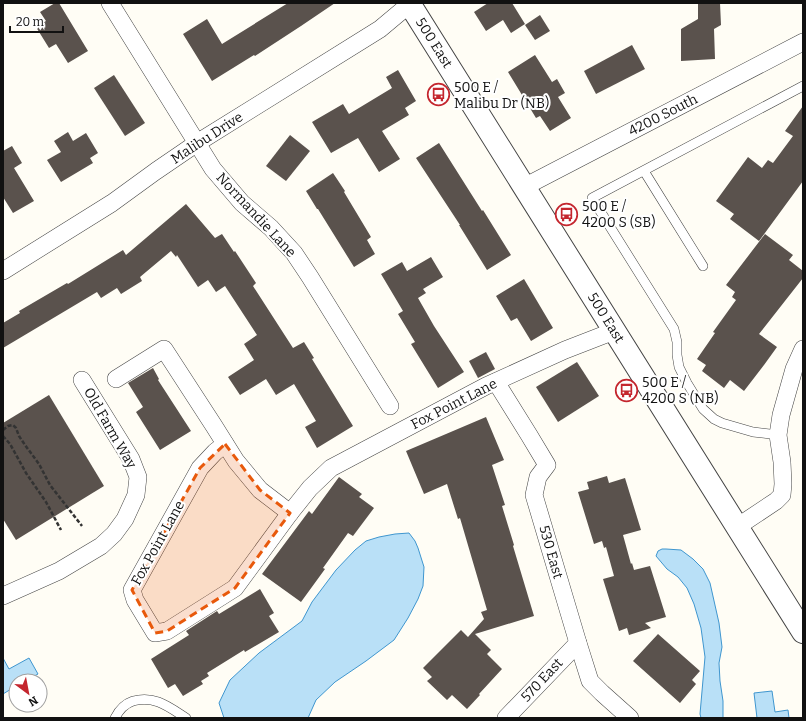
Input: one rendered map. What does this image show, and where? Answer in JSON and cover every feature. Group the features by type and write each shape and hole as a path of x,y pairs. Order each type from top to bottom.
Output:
{"street":[{"name":"Normandie Lane","path":"110,3 213,169 242,203 271,228 294,253 390,406"},
{"name":"Malibu Drive","path":"4,267 112,203 156,170 197,143 380,29 410,3"},
{"name":"500 East","path":"410,3 803,632"},
{"name":"4200 South","path":"524,187 803,42"},
{"name":"Fox Point Lane","path":"225,444 200,468 132,590 135,600 155,633 167,631 235,588 310,488 331,468 496,382 564,350 614,331"},
{"path":"116,379 164,349 236,461 260,490 290,513"},
{"path":"737,527 776,501 782,495 782,462 778,435 781,416 794,369 803,349"},
{"name":"Old Farm Way","path":"5,591 59,571 101,546 114,534 125,519 136,495 138,477 132,459 82,380"},
{"name":"530 East","path":"496,382 547,465 538,477 534,495 590,681 630,718"},
{"name":"570 East","path":"506,718 578,643"}],"lane":[{"path":"778,435 753,432 722,423 714,419 703,409 679,367 677,342 674,329 592,198 803,86"},
{"path":"644,171 703,266"},
{"path":"115,718 118,712 126,704 141,699 154,700 166,705 186,718"}],"path":[{"path":"3,430 8,426 13,425 16,428 19,436 39,464 50,485 82,526"},
{"path":"3,436 13,448 26,473 46,502 61,530"}],"highlighted area":[{"path":"225,444 260,490 290,513 235,588 167,631 155,633 132,590 200,468"}],"water":[{"path":"409,533 415,541 424,567 423,586 408,618 394,640 335,682 316,700 308,718 224,718 219,703 230,680 259,653 302,621 312,602 336,570 355,550 366,541 395,534"},
{"path":"662,549 681,550 703,569 710,583 719,623 722,647 719,663 723,701 723,718 701,718 700,714 705,657 701,628 694,604 687,588 656,556 658,551"},
{"path":"3,658 9,669 29,658 37,673 8,673 8,691 3,694"},
{"path":"772,691 775,712 788,710 789,718 757,718 754,693"}],"building":[{"path":"55,3 59,3 88,51 68,63 56,44 49,48 36,27 46,21 40,12"},
{"path":"288,3 335,3 255,56 254,55 212,81 183,34 207,19 222,44"},
{"path":"488,3 512,3 525,24 511,33 503,20 486,31 474,12"},
{"path":"698,3 720,3 721,25 714,29 715,59 681,61 681,29 698,19"},
{"path":"540,15 550,31 535,40 525,25"},
{"path":"632,45 645,69 596,94 584,71"},
{"path":"535,55 552,82 557,79 565,93 558,97 571,118 550,131 540,116 536,118 508,72"},
{"path":"398,70 416,101 405,108 409,115 382,131 400,159 379,172 358,138 331,153 312,122 343,104 349,114 392,88 386,77"},
{"path":"114,75 145,123 125,136 94,88"},
{"path":"803,106 803,181 759,241 730,219 734,214 716,201 748,157 762,168 768,160 773,163 793,136 785,131"},
{"path":"68,132 73,141 86,133 98,153 90,158 93,163 61,182 47,160 61,152 54,141"},
{"path":"290,135 310,151 286,181 266,166"},
{"path":"439,143 511,255 487,270 460,225 416,158"},
{"path":"12,146 22,163 14,168 34,201 13,213 3,197 3,151"},
{"path":"333,173 371,237 367,240 375,254 354,267 306,191"},
{"path":"186,204 215,238 222,234 234,252 235,251 256,283 253,286 293,348 304,342 314,358 312,359 353,426 317,448 305,427 316,421 294,384 276,395 266,379 240,395 228,377 254,360 244,344 257,335 225,286 216,292 208,280 198,287 177,255 176,257 171,251 140,277 142,281 121,294 117,288 101,298 97,292 3,348 3,323 20,313 19,311 67,283 68,284 123,250 126,255"},
{"path":"765,234 793,255 789,260 803,271 803,278 759,334 777,347 744,391 730,380 724,388 702,371 706,365 697,359 715,333 713,332 736,300 732,297 735,292 726,285"},
{"path":"431,257 443,277 423,289 426,293 418,298 464,372 438,388 411,344 415,342 398,314 403,311 381,274 402,262 407,271"},
{"path":"524,279 553,328 531,341 517,318 511,321 496,296"},
{"path":"486,352 495,369 478,378 469,361"},
{"path":"577,362 599,396 558,422 536,387"},
{"path":"153,368 159,379 158,380 191,431 160,450 136,412 143,407 128,383"},
{"path":"49,395 104,486 16,540 3,519 3,423"},
{"path":"486,417 504,460 492,465 505,505 502,506 534,616 475,634 491,650 487,654 502,669 467,709 452,695 447,700 427,681 432,677 423,668 461,630 468,637 484,619 481,612 487,610 460,518 458,519 447,484 424,494 406,451"},
{"path":"607,476 609,483 625,478 641,530 623,535 631,564 632,563 634,570 650,566 666,617 645,623 651,628 629,635 627,628 619,631 603,579 614,576 606,547 604,548 602,541 594,544 578,492 589,489 587,482"},
{"path":"339,477 362,494 359,497 374,508 353,536 348,533 323,568 325,569 301,602 262,574 309,511 312,514"},
{"path":"260,589 274,613 269,616 279,632 245,652 244,650 207,673 209,676 201,681 203,684 183,696 175,684 168,688 151,659 189,635 186,631 217,611 219,614"},
{"path":"658,634 700,671 692,680 696,684 680,703 633,661"}],"place":[{"name":"500 E / Malibu Dr (NB)","path":"439,95"},
{"name":"500 E / 4200 S (SB)","path":"567,214"},
{"name":"500 E / 4200 S (NB)","path":"626,390"}]}
